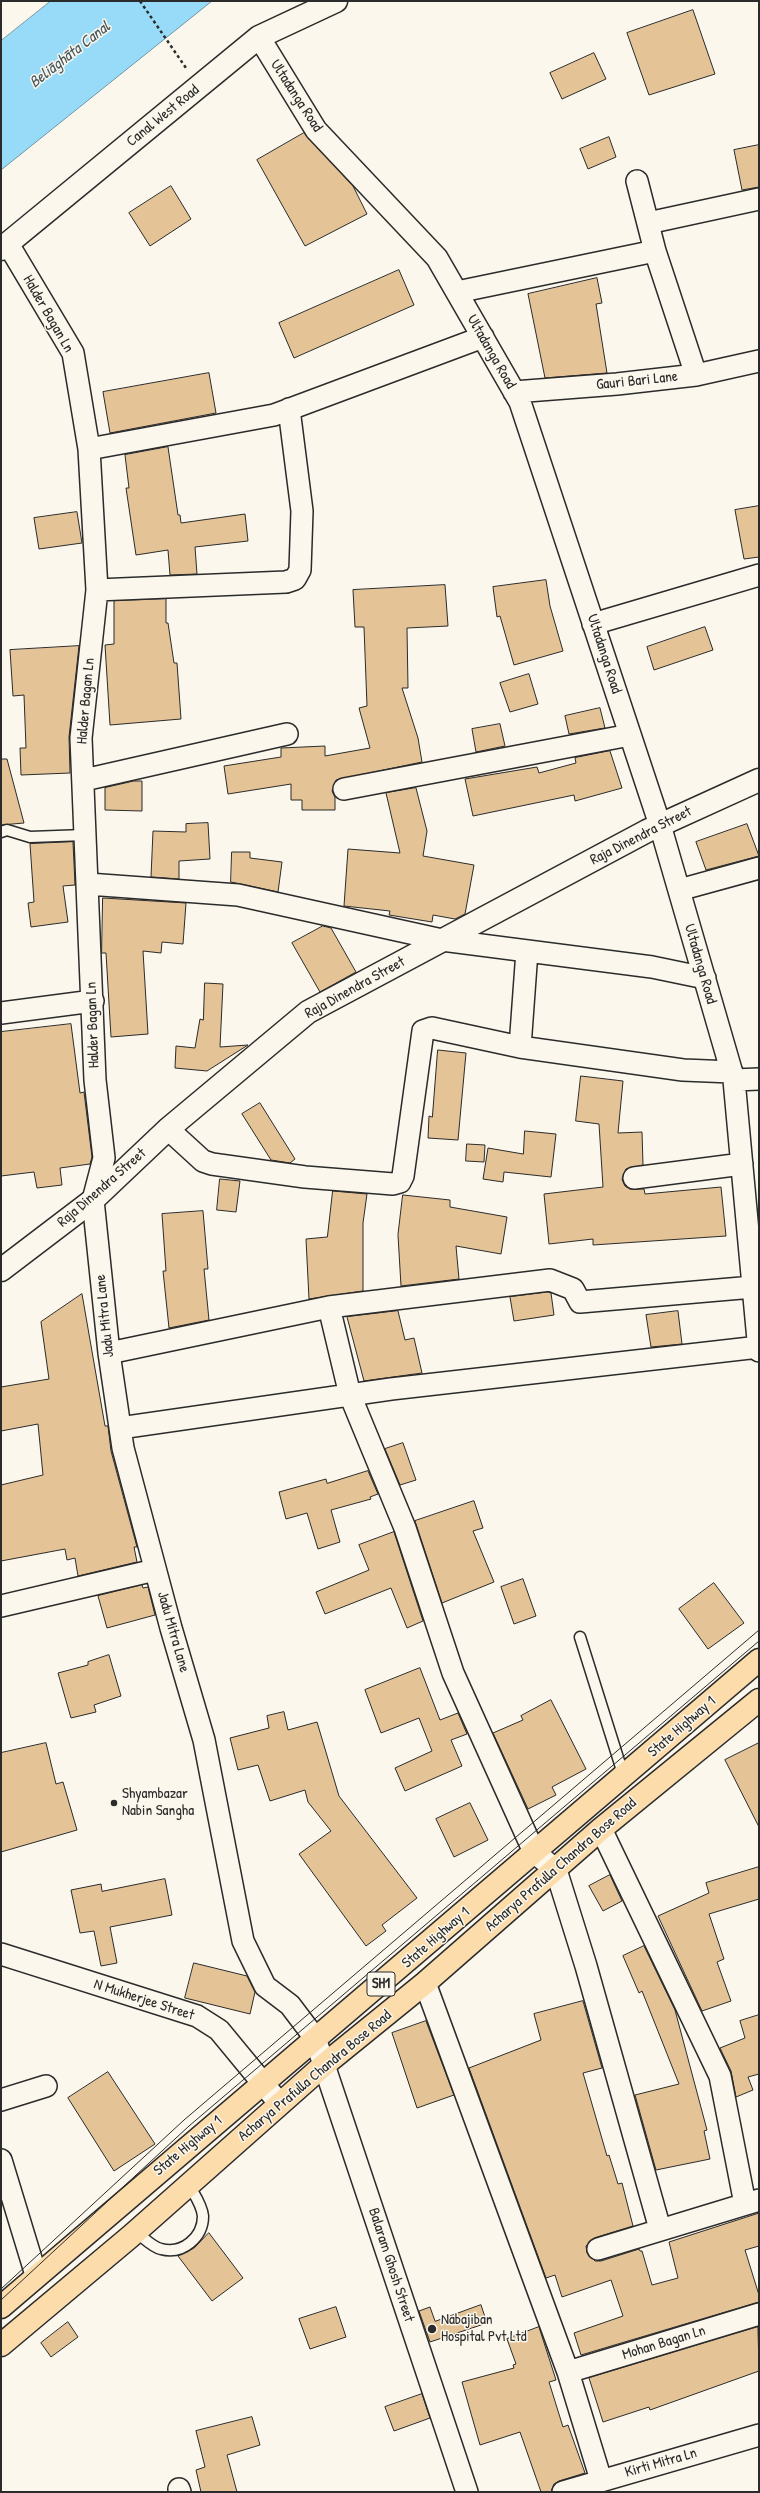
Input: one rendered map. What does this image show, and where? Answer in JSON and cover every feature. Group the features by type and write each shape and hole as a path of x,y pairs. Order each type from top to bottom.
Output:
{"main road":[{"name":"Canal West Road","path":"4,246 259,37 326,3"},
{"name":"Raja Dinendra Street","path":"1,1270 93,1200 168,1129 308,1012 660,825 759,780"},
{"name":"State Highway 1","path":"1,2307 36,2275 624,1777 759,1660"},
{"name":"Acharya Prafulla Chandra Bose Road","path":"1,2345 136,2232 324,2065 425,1983 556,1870 601,1829 759,1700"}],"street":[{"name":"Ultadanga Road","path":"259,37 316,130 437,258 520,402 660,825 733,1076 759,1351"},
{"path":"637,181 655,251 696,375"},
{"path":"648,223 759,199"},
{"name":"Halder Bagan Ln","path":"4,246 73,353 89,449 97,590 81,738 84,780 95,1080 104,1158 93,1200"},
{"path":"457,292 655,251"},
{"path":"89,449 274,415 483,338"},
{"name":"Gauri Bari Lane","path":"514,392 617,384 696,375 759,361"},
{"path":"97,590 286,582 295,579 300,570 302,511 289,409"},
{"path":"593,624 759,575"},
{"path":"84,780 287,734"},
{"path":"344,790 630,734"},
{"path":"679,890 759,868"},
{"path":"88,884 238,895 442,940 652,967 705,978"},
{"path":"520,1046 527,951"},
{"path":"1,1013 93,1002"},
{"path":"168,1129 203,1161 212,1164 304,1177 393,1184 400,1182 403,1176 423,1031 432,1028 520,1046 683,1070 759,1079"},
{"path":"634,1178 742,1164"},
{"name":"Jadu Mitra Lane","path":"93,1200 109,1353 120,1428 155,1570 204,1740 243,1941 265,1986 290,2005 315,2038"},
{"path":"109,1353 329,1307 550,1280 573,1289 580,1302 753,1287"},
{"path":"329,1307 350,1395 405,1528 454,1673 534,1852 556,1870 586,1966 660,2229"},
{"path":"120,1428 350,1395 758,1346"},
{"path":"1,1606 155,1570"},
{"path":"598,2248 752,2202 720,2076 601,1829"},
{"name":"N Mukherjee Street","path":"1,1954 197,2016 219,2030 280,2104"},
{"path":"425,1983 568,2372 601,2480"},
{"name":"Balaram Ghosh Street","path":"315,2038 467,2492"},
{"path":"1,2100 46,2086"},
{"path":"1,2160 36,2275"},
{"name":"Mohan Bagan Ln","path":"568,2372 759,2314"},
{"name":"Kirti Mitra Ln","path":"563,2492 759,2435"}],"lane":[{"path":"1,832 7,830 30,837 85,834"},
{"path":"580,1637 624,1777"},
{"path":"136,2232 161,2249 178,2249 192,2242 201,2230 203,2214 189,2185"}],"path":[{"path":"140,1 198,87"}],"water":[{"name":"Beliāghāta Canal","path":"51,1 212,1 1,170 1,41"}],"building":[{"path":"693,10 715,74 649,95 627,33"},
{"path":"594,53 606,79 562,99 550,73"},
{"path":"304,133 353,186 367,214 305,246 257,160"},
{"path":"609,137 616,157 588,169 580,149"},
{"path":"759,145 759,187 742,190 734,150"},
{"path":"171,186 191,219 150,246 129,213"},
{"path":"399,270 414,305 294,358 279,323"},
{"path":"597,278 602,303 596,304 607,373 545,378 528,294"},
{"path":"209,373 216,413 110,433 103,392"},
{"path":"168,447 178,515 180,515 181,523 245,514 248,541 195,547 197,574 170,575 168,550 136,555 126,488 129,488 125,455"},
{"path":"759,506 759,557 744,559 735,510"},
{"path":"77,512 82,543 39,549 34,518"},
{"path":"546,580 550,606 563,651 514,665 500,616 497,617 493,587"},
{"path":"445,585 448,626 407,628 408,688 402,688 418,738 422,762 336,780 332,791 335,797 335,810 302,810 302,800 291,800 291,784 228,794 224,766 281,757 281,748 325,746 325,756 370,748 359,708 367,706 364,627 355,627 353,590"},
{"path":"166,599 166,623 168,623 174,663 177,663 181,719 110,725 105,645 114,644 114,601"},
{"path":"705,627 713,650 654,670 647,647"},
{"path":"79,646 69,737 70,773 21,775 20,748 26,748 24,695 13,696 10,650"},
{"path":"529,674 538,704 510,712 500,683"},
{"path":"600,708 605,728 569,734 565,716"},
{"path":"500,724 505,746 476,752 472,729"},
{"path":"610,751 622,788 575,801 574,795 473,816 465,779 537,767 539,773 576,763 575,758"},
{"path":"1,759 7,759 24,823 1,825"},
{"path":"134,781 142,781 142,811 105,810 105,788"},
{"path":"416,788 427,831 423,856 474,865 465,914 455,919 433,915 432,922 389,915 390,911 344,906 348,849 400,853 386,793"},
{"path":"208,823 210,859 179,861 179,879 151,877 153,831 186,832 186,824"},
{"path":"747,824 759,856 706,870 696,842"},
{"path":"73,842 75,885 63,886 68,922 31,927 28,903 34,902 30,844"},
{"path":"232,852 250,852 250,858 282,862 278,892 231,882"},
{"path":"103,898 186,903 183,944 162,942 161,953 143,951 148,1034 111,1037 106,953 102,953"},
{"path":"323,926 331,928 356,972 320,992 292,943"},
{"path":"205,983 223,984 220,1047 248,1045 207,1071 175,1068 176,1046 195,1048 200,1019 203,1020"},
{"path":"71,1024 80,1093 84,1092 92,1157 90,1164 60,1168 62,1185 37,1188 34,1172 1,1176 1,1032"},
{"path":"438,1050 466,1053 458,1140 428,1138 429,1116 432,1117"},
{"path":"581,1076 623,1081 618,1133 642,1132 643,1165 626,1169 622,1179 625,1186 630,1189 644,1189 645,1194 721,1187 726,1236 593,1245 593,1239 549,1244 544,1194 603,1187 599,1124 576,1121"},
{"path":"260,1103 295,1159 290,1163 271,1160 242,1114"},
{"path":"525,1131 556,1134 551,1177 504,1172 503,1182 483,1179 488,1148 523,1154"},
{"path":"467,1144 485,1145 484,1162 466,1161"},
{"path":"220,1179 240,1181 236,1212 217,1210"},
{"path":"333,1191 367,1194 363,1223 363,1291 309,1299 306,1239 327,1237"},
{"path":"403,1195 450,1200 450,1207 507,1217 501,1254 456,1246 459,1279 401,1286 398,1235"},
{"path":"203,1211 208,1269 204,1269 209,1320 169,1328 163,1271 166,1271 162,1214"},
{"path":"548,1292 551,1293 554,1315 514,1321 510,1297"},
{"path":"82,1294 105,1426 108,1426 111,1451 137,1547 134,1547 137,1562 78,1576 75,1558 67,1560 65,1549 1,1561 1,1485 43,1475 38,1424 1,1431 1,1387 49,1379 41,1322"},
{"path":"398,1311 405,1340 414,1338 422,1373 364,1381 347,1317"},
{"path":"678,1311 682,1344 651,1347 646,1315"},
{"path":"403,1443 416,1480 400,1485 385,1449"},
{"path":"368,1471 378,1494 370,1497 371,1499 331,1510 340,1542 318,1549 307,1513 286,1519 279,1492 326,1479 327,1483"},
{"path":"474,1501 483,1528 473,1531 494,1582 442,1603 415,1521"},
{"path":"394,1532 423,1621 407,1628 391,1588 325,1614 316,1592 369,1570 359,1545"},
{"path":"523,1579 536,1616 514,1624 501,1587"},
{"path":"714,1583 744,1623 708,1649 679,1609"},
{"path":"142,1585 143,1588 148,1587 155,1615 107,1628 98,1596"},
{"path":"109,1655 121,1696 94,1705 96,1712 71,1718 58,1673 88,1665 88,1662"},
{"path":"420,1668 440,1720 458,1713 467,1734 451,1740 462,1766 405,1791 395,1768 432,1751 419,1718 381,1733 365,1690"},
{"path":"551,1700 586,1769 552,1787 556,1795 528,1809 493,1733 523,1720 521,1716"},
{"path":"284,1712 288,1730 317,1722 339,1796 417,1898 382,1925 386,1931 366,1946 299,1854 331,1831 308,1802 305,1790 270,1801 258,1765 238,1770 230,1738 269,1728 267,1716"},
{"path":"46,1743 56,1784 63,1782 77,1830 1,1852 1,1753"},
{"path":"759,1743 759,1827 725,1760"},
{"path":"470,1803 488,1840 454,1857 436,1819"},
{"path":"759,1867 759,1899 709,1914 724,1959 717,1962 731,2001 702,2011 658,1916 709,1893 706,1883"},
{"path":"610,1875 622,1901 603,1911 589,1886"},
{"path":"165,1879 172,1915 110,1927 117,1963 101,1966 94,1931 80,1933 71,1890 101,1884 102,1891"},
{"path":"644,1946 675,2010 707,2130 704,2131 710,2159 656,2170 635,2095 679,2084 642,1991 639,1993 623,1956"},
{"path":"194,1963 247,1976 255,1992 250,2014 185,1998"},
{"path":"583,2001 602,2068 583,2073 607,2156 609,2155 618,2184 622,2183 633,2226 594,2238 586,2246 587,2253 595,2261 601,2261 639,2249 642,2251 652,2285 678,2278 669,2242 759,2213 759,2246 745,2250 759,2295 759,2302 581,2355 574,2333 623,2316 611,2280 562,2297 555,2275 546,2278 469,2068 541,2040 534,2014"},
{"path":"759,2015 759,2074 748,2077 753,2090 736,2097 731,2071 720,2048 745,2038 740,2021"},
{"path":"426,2021 454,2095 417,2108 392,2033"},
{"path":"108,2072 155,2144 114,2171 68,2098"},
{"path":"209,2233 243,2278 212,2301 178,2256 194,2248"},
{"path":"481,2305 487,2323 430,2342 419,2311 430,2307 435,2321"},
{"path":"336,2307 346,2337 310,2349 299,2319"},
{"path":"68,2322 78,2337 51,2357 41,2343"},
{"path":"539,2327 556,2380 549,2382 563,2427 568,2425 585,2473 559,2481 554,2484 551,2492 541,2492 520,2432 480,2445 462,2382 514,2368 513,2365 516,2364 507,2339"},
{"path":"758,2327 759,2371 650,2410 649,2407 603,2422 589,2378"},
{"path":"422,2394 430,2418 394,2431 385,2407"},
{"path":"252,2417 260,2445 227,2455 237,2492 201,2492 196,2470 205,2467 196,2431"}],"tram line":[{"path":"1,2289 184,2120 759,1630"},
{"path":"1,2300 189,2126 759,1641"}],"place":[{"name":"Shyambazar Nabin Sangha","path":"114,1803"},
{"name":"Nabajiban Hospital Pvt Ltd","path":"432,2329"}]}
